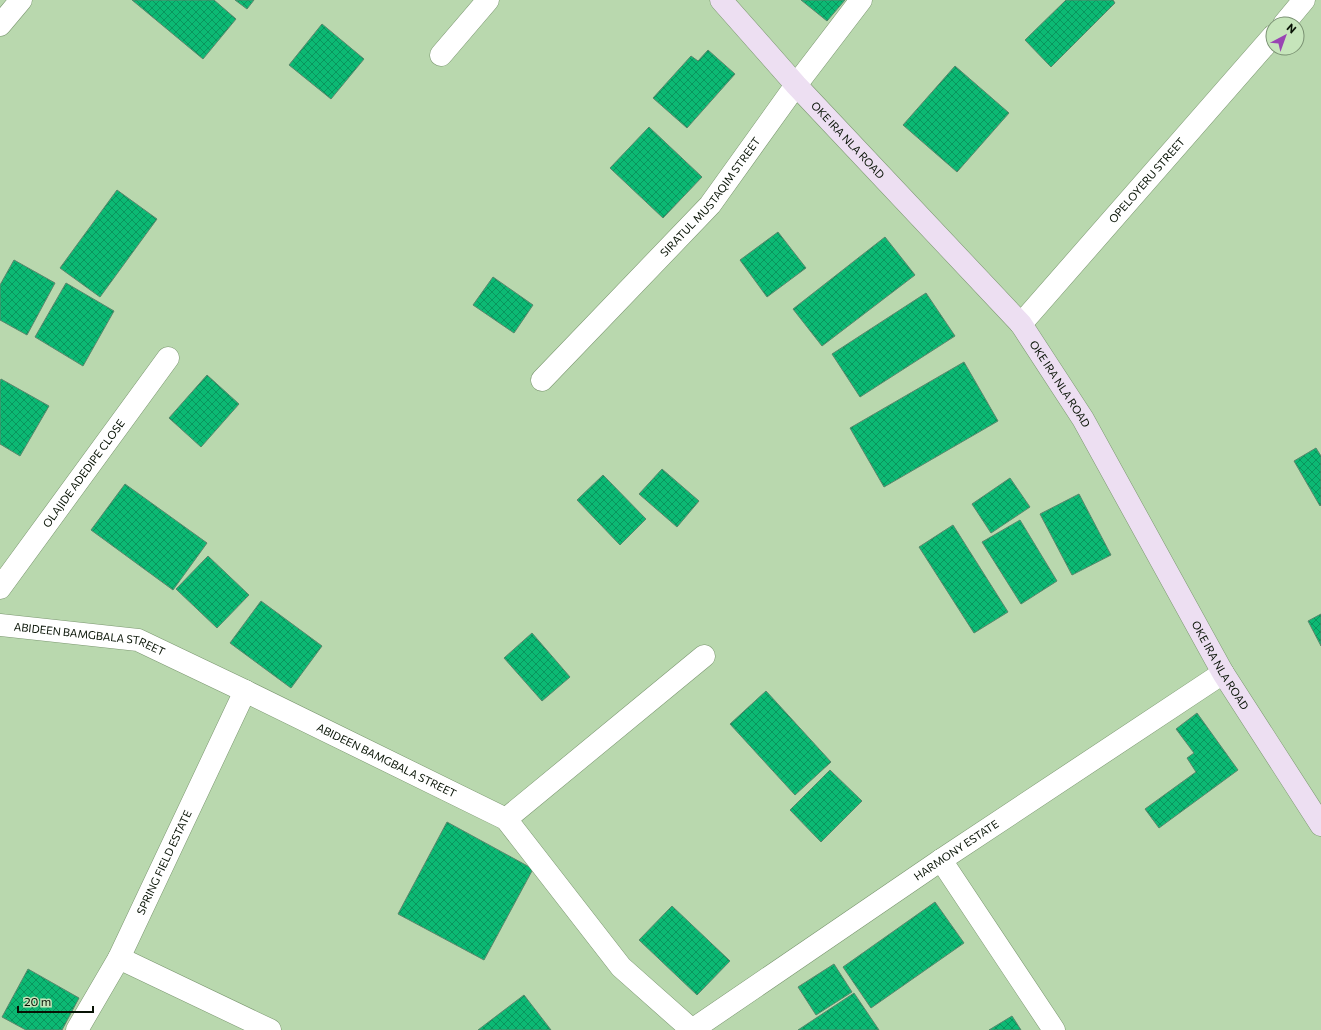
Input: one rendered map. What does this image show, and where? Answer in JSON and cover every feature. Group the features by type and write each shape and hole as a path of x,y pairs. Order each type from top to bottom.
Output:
{"street":[{"path":"0,25 21,0"},
{"path":"441,55 488,0"},
{"name":"OKE IRA NLA ROAD","path":"721,0 796,85 1021,324 1083,419 1223,672 1321,825"},
{"name":"SIRATUL MUSTAQIM STREET","path":"542,380 710,205 796,85 861,0"},
{"path":"1291,16 1304,0"},
{"name":"OPELOYERU STREET","path":"1021,324 1265,45"},
{"name":"OLAJIDE ADEDIPE CLOSE","path":"0,588 168,358"},
{"name":"ABIDEEN BAMGBALA STREET","path":"0,625 138,640 245,690 506,820 621,967 692,1030"},
{"path":"506,820 704,656"},
{"name":"HARMONY ESTATE","path":"692,1030 941,860 1223,672"},
{"name":"SPRING FIELD ESTATE","path":"76,1030 119,958 245,690"},
{"path":"941,860 1054,1030"},
{"path":"119,958 270,1030"}],"building":[{"path":"132,0 214,0 236,19 203,59"},
{"path":"235,0 254,0 247,9"},
{"path":"801,0 845,0 827,21"},
{"path":"1066,0 1113,0 1115,3 1051,67 1025,40"},
{"path":"322,24 364,59 331,99 289,65"},
{"path":"708,50 735,74 687,128 653,98 691,56 698,61"},
{"path":"955,66 1009,113 957,172 903,125"},
{"path":"649,127 702,177 663,218 610,168"},
{"path":"117,190 157,219 100,297 60,268"},
{"path":"778,232 806,268 767,297 740,260"},
{"path":"885,237 915,275 822,346 793,309"},
{"path":"14,260 55,283 27,335 0,320 0,285"},
{"path":"493,277 533,305 514,333 473,305"},
{"path":"66,283 114,311 83,366 35,337"},
{"path":"926,293 955,336 860,397 832,354"},
{"path":"964,362 998,421 884,487 850,428"},
{"path":"207,375 239,404 201,447 169,418"},
{"path":"1,379 49,406 20,456 0,444"},
{"path":"1316,448 1321,456 1320,506 1294,461"},
{"path":"662,469 699,501 677,527 639,494"},
{"path":"603,475 646,519 620,545 577,500"},
{"path":"1010,478 1030,507 991,533 972,504"},
{"path":"125,484 207,543 173,590 91,530"},
{"path":"1079,494 1111,555 1072,575 1040,514"},
{"path":"1020,520 1057,581 1021,604 982,542"},
{"path":"953,525 1008,612 974,633 919,547"},
{"path":"208,556 249,595 217,628 176,589"},
{"path":"261,601 322,646 291,688 230,643"},
{"path":"1321,614 1321,646 1308,621"},
{"path":"532,633 570,677 542,701 504,658"},
{"path":"766,691 831,762 795,795 730,724"},
{"path":"1197,713 1238,770 1159,828 1145,809 1196,772 1187,758 1194,753 1176,729"},
{"path":"830,770 862,801 821,842 790,810"},
{"path":"447,822 533,869 484,960 398,914"},
{"path":"935,902 964,943 871,1008 843,967"},
{"path":"672,906 730,961 697,995 639,940"},
{"path":"834,964 852,992 816,1015 798,987"},
{"path":"28,969 79,998 62,1030 26,1030 2,1017"},
{"path":"854,993 879,1030 798,1030"},
{"path":"524,995 551,1030 478,1030"},
{"path":"1012,1016 1021,1030 989,1030"}]}
